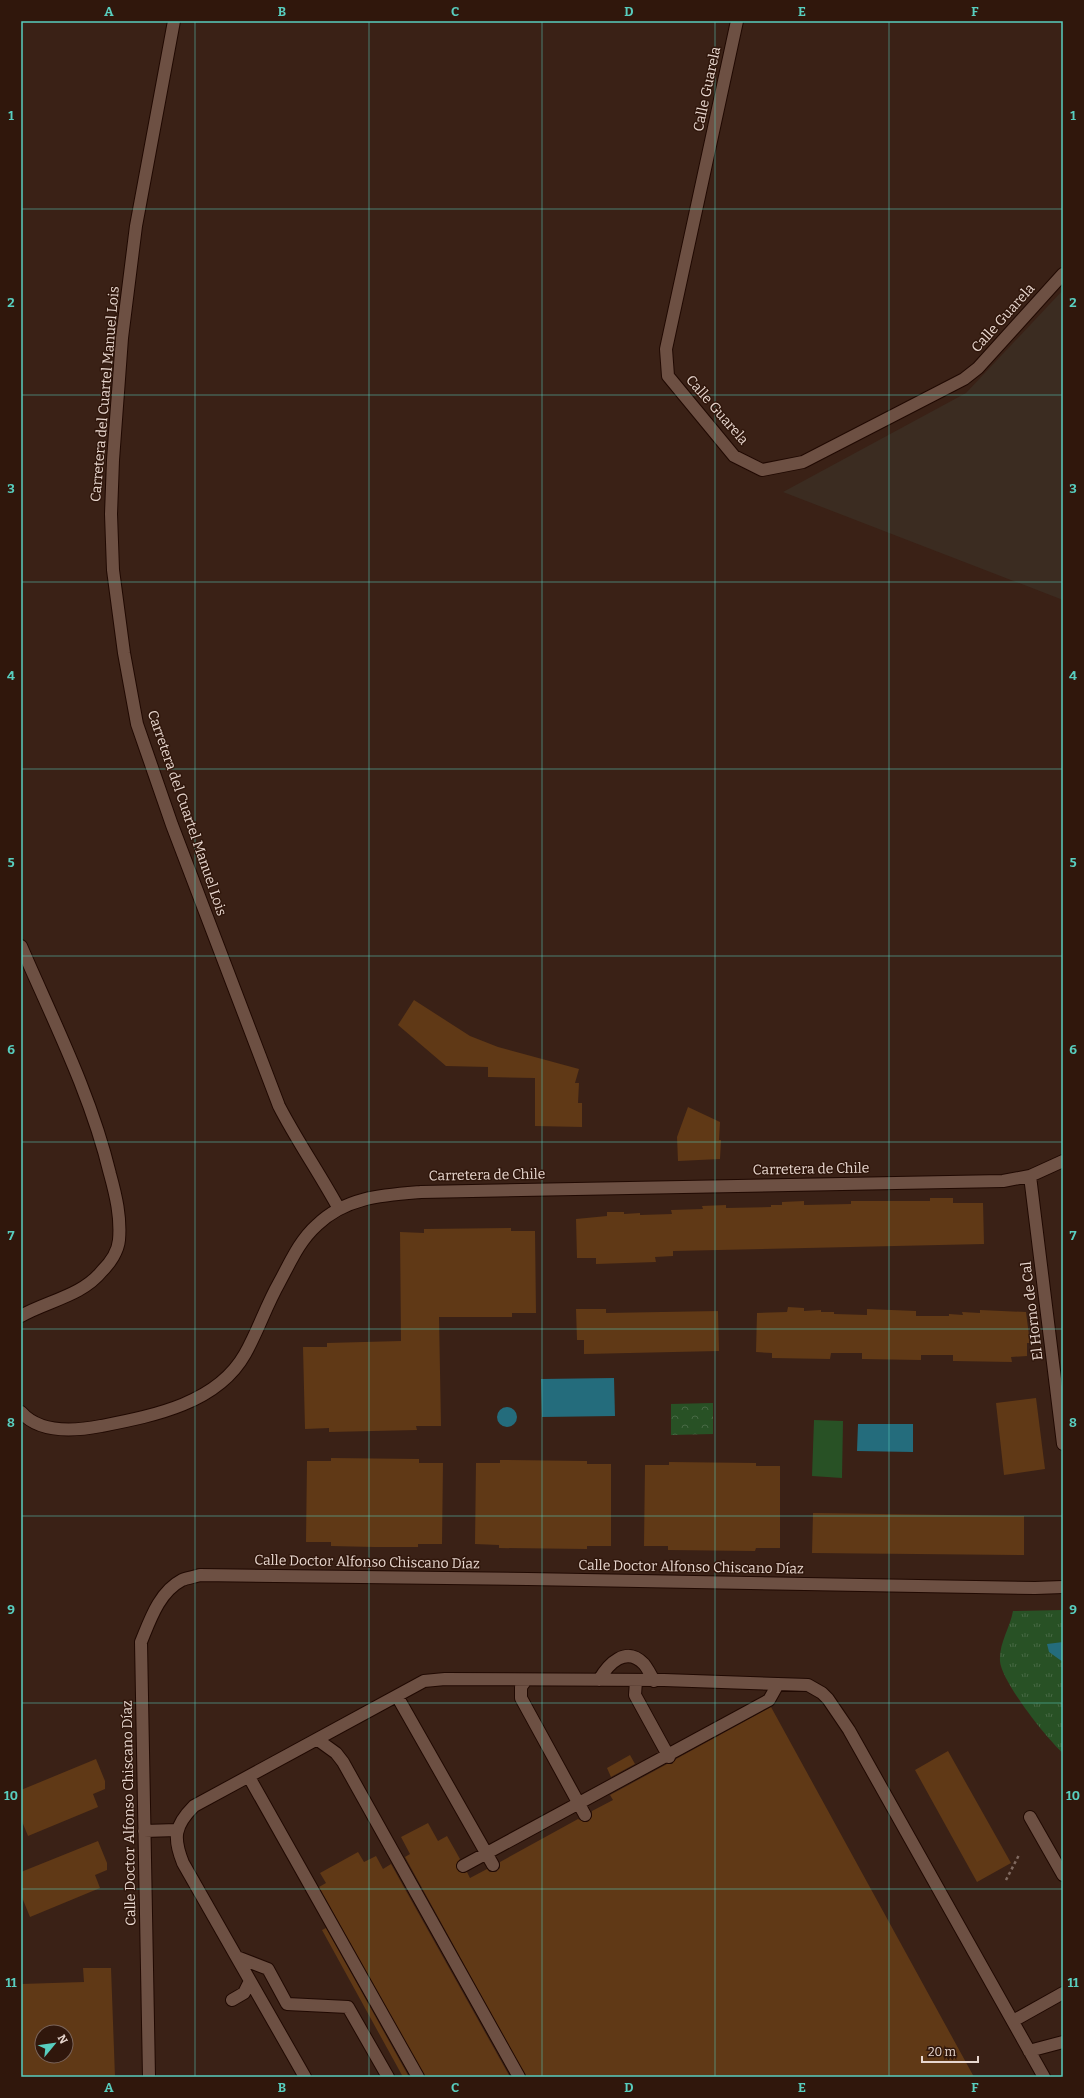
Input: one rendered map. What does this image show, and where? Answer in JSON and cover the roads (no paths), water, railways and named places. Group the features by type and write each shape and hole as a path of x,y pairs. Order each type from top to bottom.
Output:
{"street":[{"name":"Carretera del Cuartel Manuel Lois","path":"174,21 136,226 122,338 112,460 111,514 113,570 124,653 137,724 172,825 274,1091 293,1133 316,1168 339,1209"},
{"name":"Calle Guarela","path":"737,21 666,349 668,376 734,456 762,470 803,462 964,379 978,368 1063,274"},
{"path":"21,946 80,1082 97,1129 114,1187 120,1228 119,1242 114,1254 102,1272 92,1282 82,1289 36,1308 21,1316"},
{"name":"Carretera de Chile","path":"21,1412 33,1422 48,1428 89,1428 136,1419 176,1407 197,1398 229,1377 245,1354 274,1291 300,1244 317,1224 354,1201 374,1196 421,1192 1003,1181 1030,1176 1063,1161"},
{"name":"El Horno de Cal","path":"1030,1176 1063,1444"},
{"name":"Calle Doctor Alfonso Chiscano Díaz","path":"149,2077 141,1642 153,1612 166,1594 181,1580 208,1575 1035,1588 1063,1586"},
{"path":"600,1680 610,1663 622,1657 629,1657 644,1664 654,1681"},
{"path":"304,2077 183,1863 177,1848 177,1830 184,1816 194,1806 318,1740 424,1681 433,1679 600,1680 808,1685 822,1693 834,1707 1044,2077"},
{"path":"526,1680 521,1687 521,1698 585,1815"},
{"path":"636,1681 635,1695 669,1757"},
{"path":"463,1866 769,1700 778,1684"},
{"path":"396,1696 493,1865"},
{"path":"318,1740 336,1753 343,1762 519,2077"},
{"path":"249,1777 418,2077"},
{"path":"1030,1817 1063,1875"},
{"path":"144,1831 177,1830"},
{"path":"237,1957 268,1969 287,2004 348,2007 388,2077"},
{"path":"232,2000 244,1993 250,1981"},
{"path":"1013,2021 1063,1994"},
{"path":"1029,2050 1063,2042"}],"water":[{"path":"614,1378 615,1416 542,1417 541,1379"},
{"path":"507,1407 514,1410 517,1417 514,1424 507,1427 500,1424 497,1417 500,1410"},
{"path":"858,1424 913,1424 913,1452 857,1451"},
{"path":"1063,1642 1063,1662 1049,1652 1047,1644"}]}
